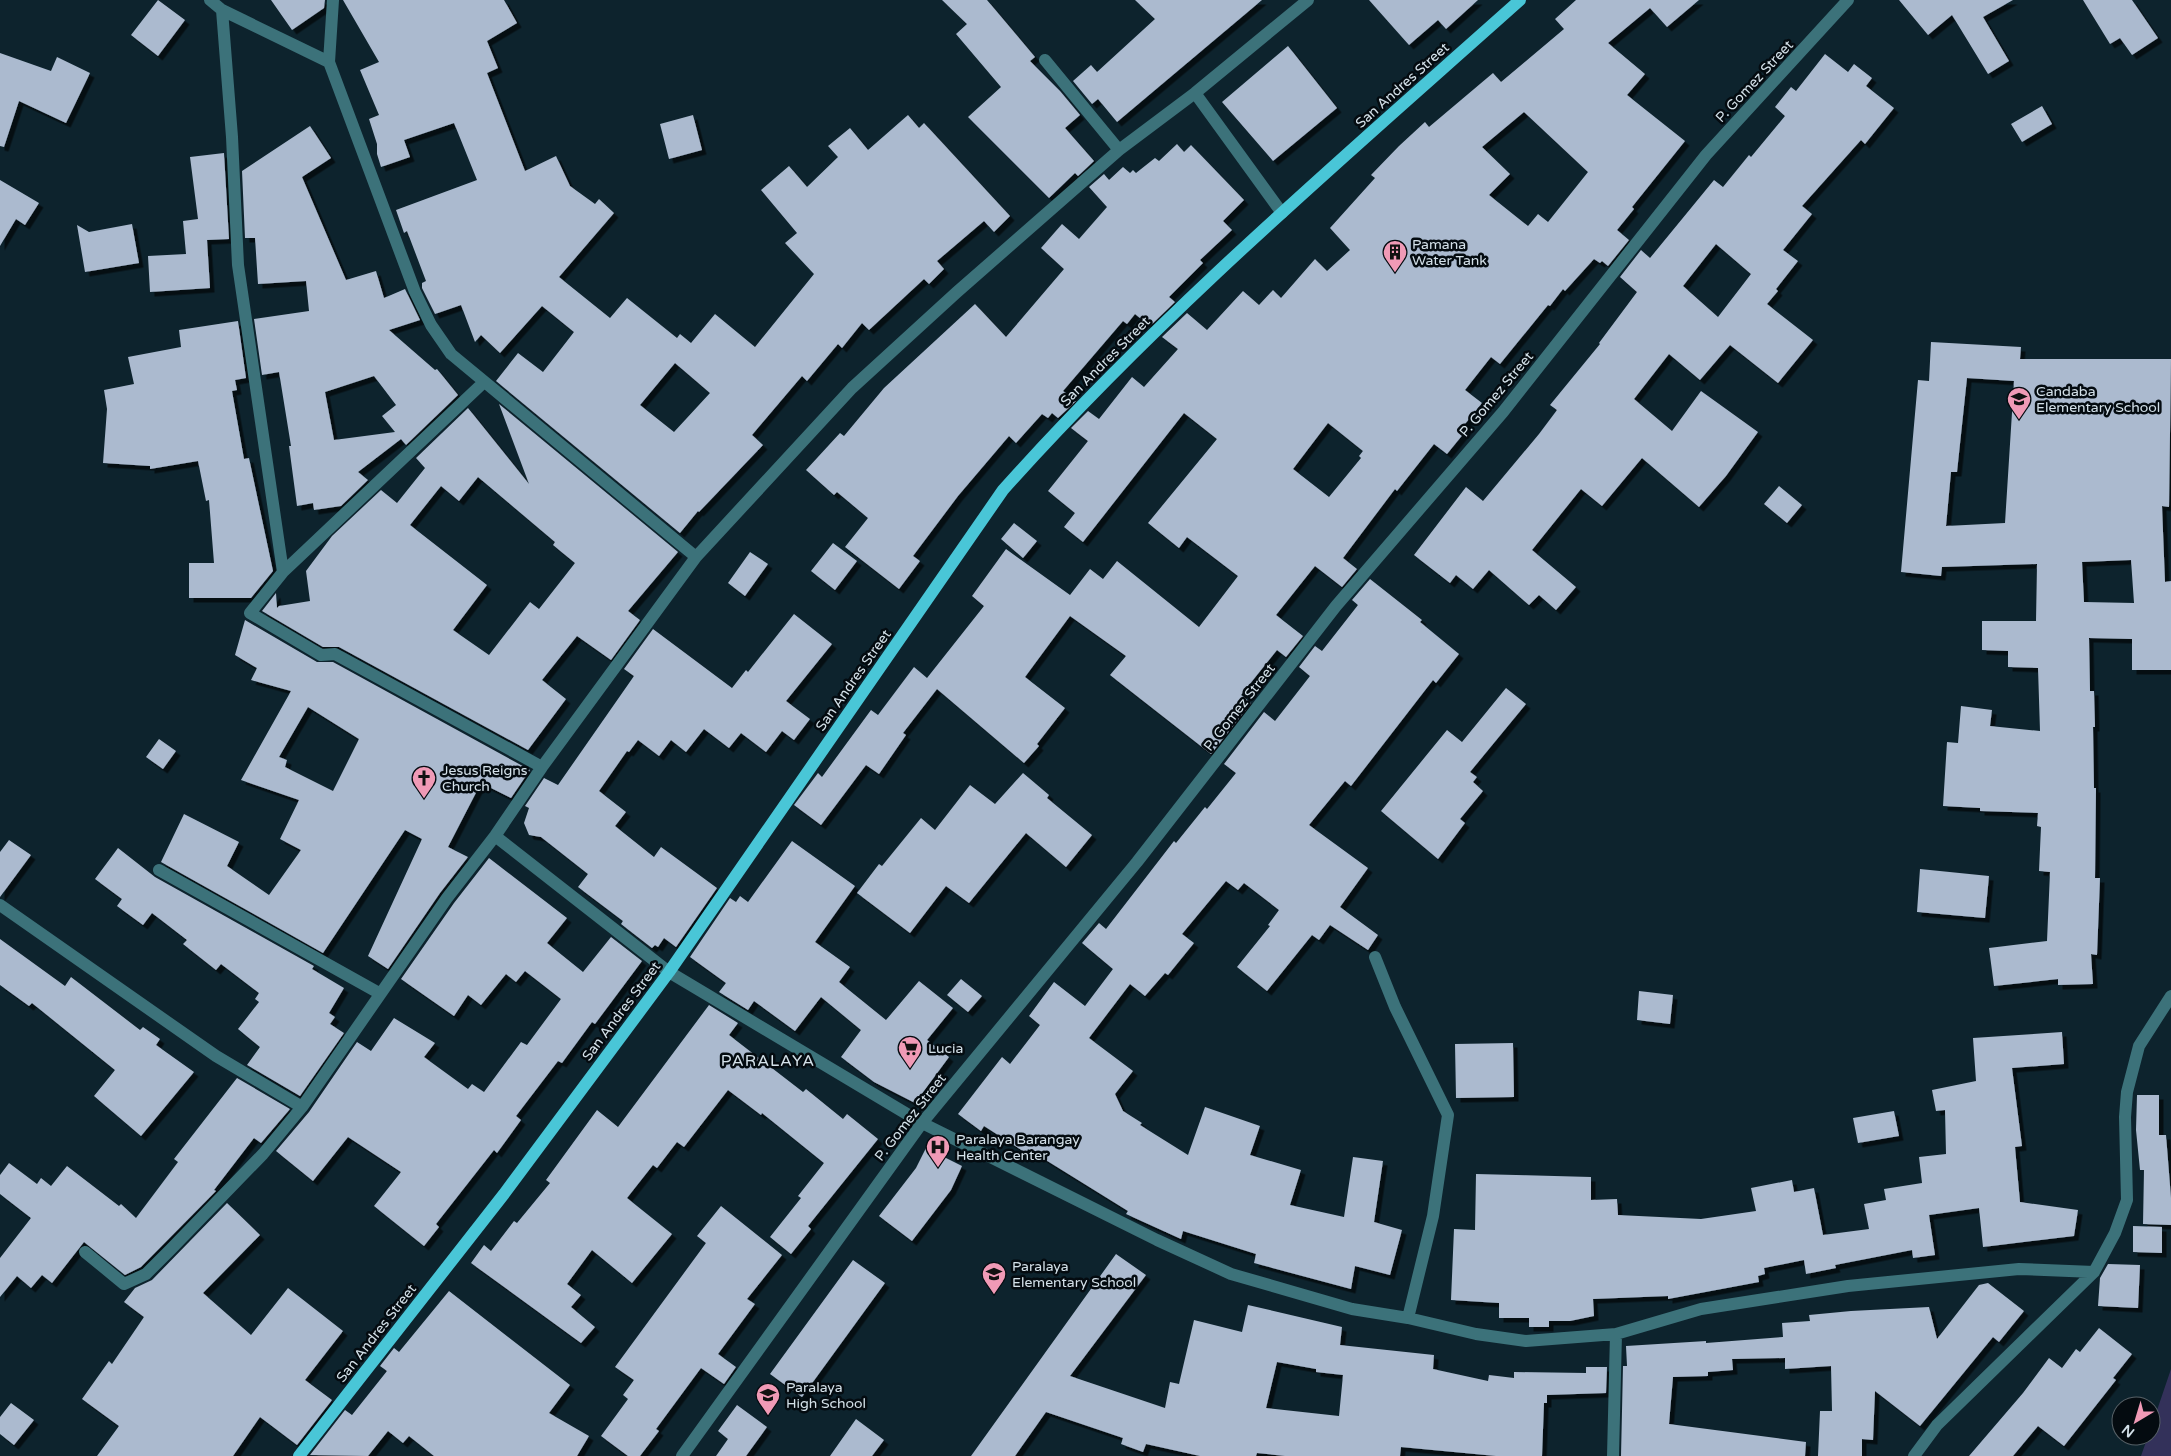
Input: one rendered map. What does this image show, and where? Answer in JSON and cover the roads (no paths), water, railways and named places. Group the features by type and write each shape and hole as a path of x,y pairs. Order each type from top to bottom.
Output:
{"main road":[{"name":"San Andres Street","path":"299,1456 504,1194 670,972 1003,490 1055,432 1184,302 1520,0"}],"street":[{"path":"210,0 222,10 329,62"},
{"path":"333,0 329,62 404,264 431,325 451,354 483,383 696,557"},
{"path":"85,1252 124,1284 146,1274 263,1154 302,1107 379,993 447,898 495,836 542,767 696,557 852,388 957,292 1119,150 1195,93 1308,0"},
{"name":"P. Gomez Street","path":"682,1456 922,1123 1137,862 1336,606 1502,412 1706,155 1848,0"},
{"path":"222,10 232,137 238,265 283,572"},
{"path":"1045,60 1119,150"},
{"path":"1195,93 1282,213"},
{"path":"483,383 283,572 250,613 321,655 336,654 542,767"},
{"path":"495,836 670,972 922,1123 1157,1240 1230,1274 1352,1309 1408,1318 1476,1334 1526,1341 1616,1334 1701,1309 1848,1286 2019,1269 2094,1272"},
{"path":"159,870 379,993"},
{"path":"0,905 216,1056 302,1107"},
{"path":"1375,957 1395,1007 1448,1115 1433,1216 1408,1318"},
{"path":"1914,1456 1937,1425 2094,1272 2115,1233 2127,1200 2125,1117 2127,1092 2138,1046 2171,996"},
{"path":"1613,1456 1616,1334"}],"place":[{"name":"Pamana Water Tank","path":"1395,273"},
{"name":"Candaba Elementary School","path":"2019,420"},
{"name":"Jesus Reigns Church","path":"424,799"},
{"name":"Lucia","path":"910,1069"},
{"name":"Paralaya Barangay Health Center","path":"938,1168"},
{"name":"Paralaya Elementary School","path":"994,1295"},
{"name":"Paralaya High School","path":"768,1416"}],"district":[{"name":"PARALAYA","path":"768,1060"}]}
